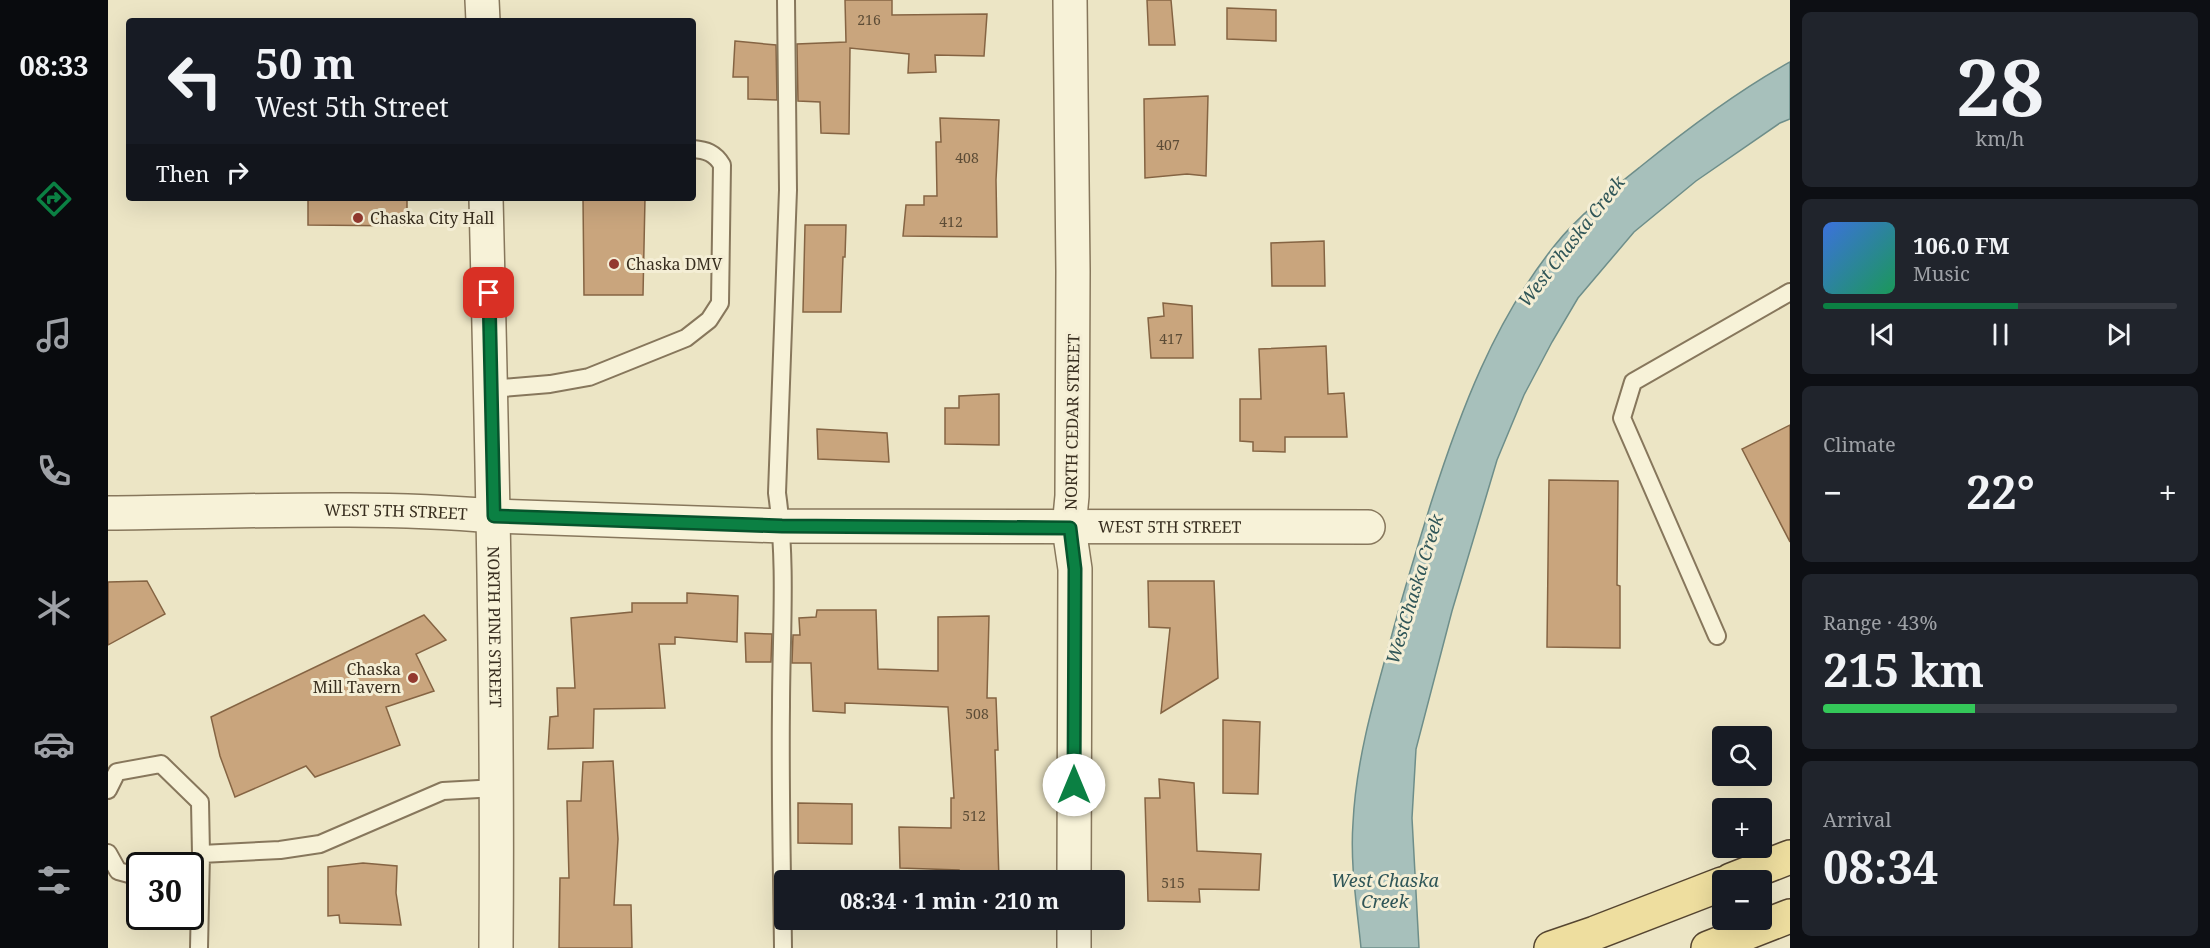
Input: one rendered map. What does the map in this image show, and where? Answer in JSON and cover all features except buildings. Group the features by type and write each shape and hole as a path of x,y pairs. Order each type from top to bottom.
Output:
{"main road":[{"path":"1757,870 1790,857"},
{"path":"1551,948 1712,888"},
{"path":"1708,948 1790,916"}],"street":[{"path":"482,0 483,18"},
{"name":"NORTH CEDAR STREET","path":"1070,0 1073,283 1070,528 1075,569 1074,870"},
{"name":"NORTH PINE STREET","path":"486,201 494,516 496,948"},
{"name":"WEST 5TH STREET","path":"108,513 449,512 494,516 782,526 1368,527"},
{"path":"1074,930 1074,948"}],"lane":[{"path":"783,948 782,526 777,493 788,190 786,0"},
{"path":"491,389 550,384 589,377 686,338 709,320 720,303 722,165 718,157 707,151 696,149"},
{"path":"1717,636 1622,418 1633,382 1790,292"},
{"path":"108,790 117,772 161,764 200,802 201,852"},
{"path":"204,854 280,850 320,844 443,791 497,788"},
{"path":"108,853 118,871 126,873"},
{"path":"198,930 199,948"}],"water":[{"name":"West Chaska Creek","path":"1790,62 1790,119 1780,123 1696,181 1634,232 1578,298 1524,395 1497,460 1452,611 1416,749 1412,818 1419,948 1361,948 1354,886 1352,838 1358,776 1367,730 1400,604 1442,469 1481,368 1533,274 1564,234 1584,214 1694,125 1751,85"}],"place":[{"name":"Chaska City Hall","path":"358,218"},
{"name":"Chaska DMV","path":"614,264"},
{"name":"Chaska Mill Tavern","path":"413,678"}],"route":[{"path":"489,293 494,516 782,526 1070,528 1075,569 1074,785"}],"water label":[{"name":"WestChaska Creek","path":"1414,589"}]}
